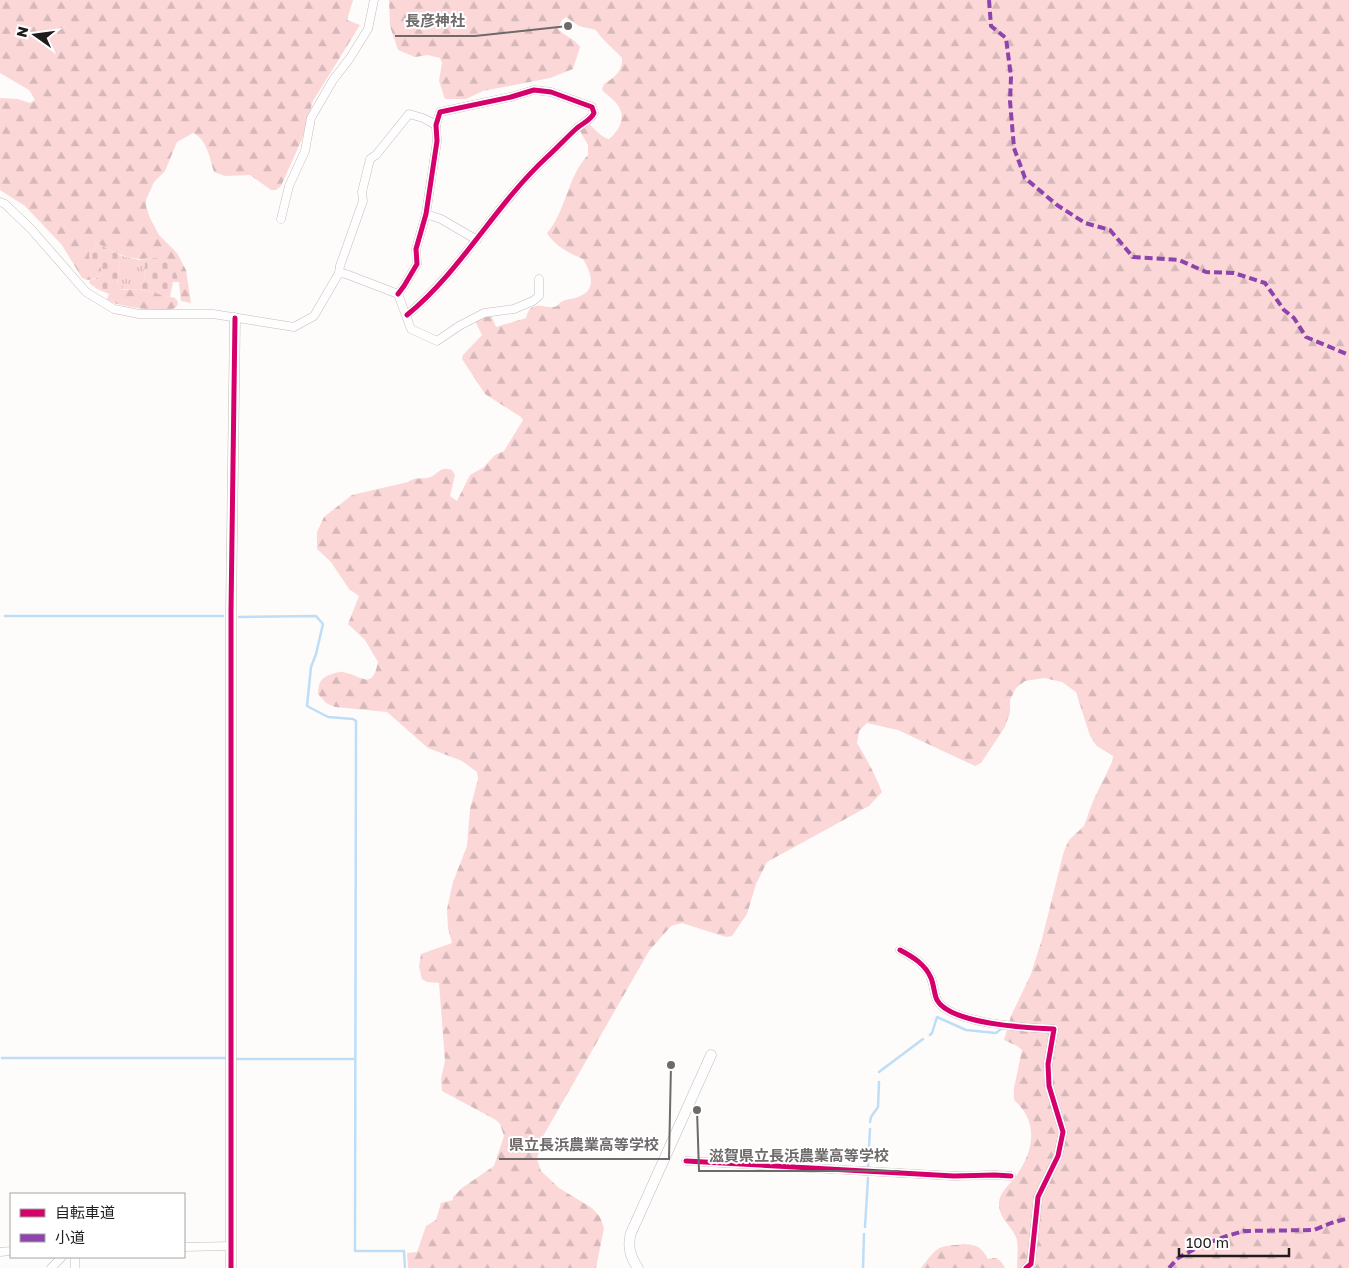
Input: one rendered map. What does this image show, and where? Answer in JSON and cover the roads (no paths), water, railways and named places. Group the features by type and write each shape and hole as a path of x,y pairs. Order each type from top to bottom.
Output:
{"street":[{"path":"281,219 289,186 306,151 311,118 333,80 368,30 374,0"},
{"path":"398,294 416,264 416,249 426,214 436,141 436,125 440,112 511,97 534,90 551,92 592,107 593,117 578,127 528,174 449,274 407,315"},
{"path":"0,202 5,204 31,229 86,292 114,309 140,314 213,314 294,327 314,316 339,274 340,266 363,201 362,192 370,159 376,155 408,114 423,118 436,125"},
{"path":"426,214 441,219 476,240"},
{"path":"339,274 346,274 398,294 411,329 437,342 459,326 484,313 514,309 533,301 539,296 539,279"},
{"path":"231,1268 231,611 235,318"},
{"path":"900,950 917,959 931,977 937,1001 947,1009 969,1020 1054,1029 1048,1064 1049,1086 1063,1132 1058,1156 1038,1197 1031,1264 1026,1268"},
{"path":"638,1268 630,1250 631,1233 711,1056"},
{"path":"686,1161 944,1176 1011,1176"},
{"path":"185,1246 230,1246"},
{"path":"51,1268 61,1258"}],"waterway":[{"path":"5,616 223,616"},
{"path":"239,617 316,616 323,624 311,667 307,706 328,717 353,719 356,721 355,1251 404,1251 405,1268"},
{"path":"930,1035 937,1017 966,1030 996,1033 1003,1027"},
{"path":"879,1072 923,1039"},
{"path":"2,1058 225,1058"},
{"path":"237,1059 355,1059"},
{"path":"870,1122 878,1107 879,1082"},
{"path":"868,1167 870,1129"},
{"path":"865,1227 868,1178"},
{"path":"863,1268 864,1234"}],"place":[{"name":"長彦神社","path":"568,26"},
{"name":"県立長浜農業高等学校","path":"671,1065"},
{"name":"滋賀県立長浜農業高等学校","path":"697,1110"}]}
